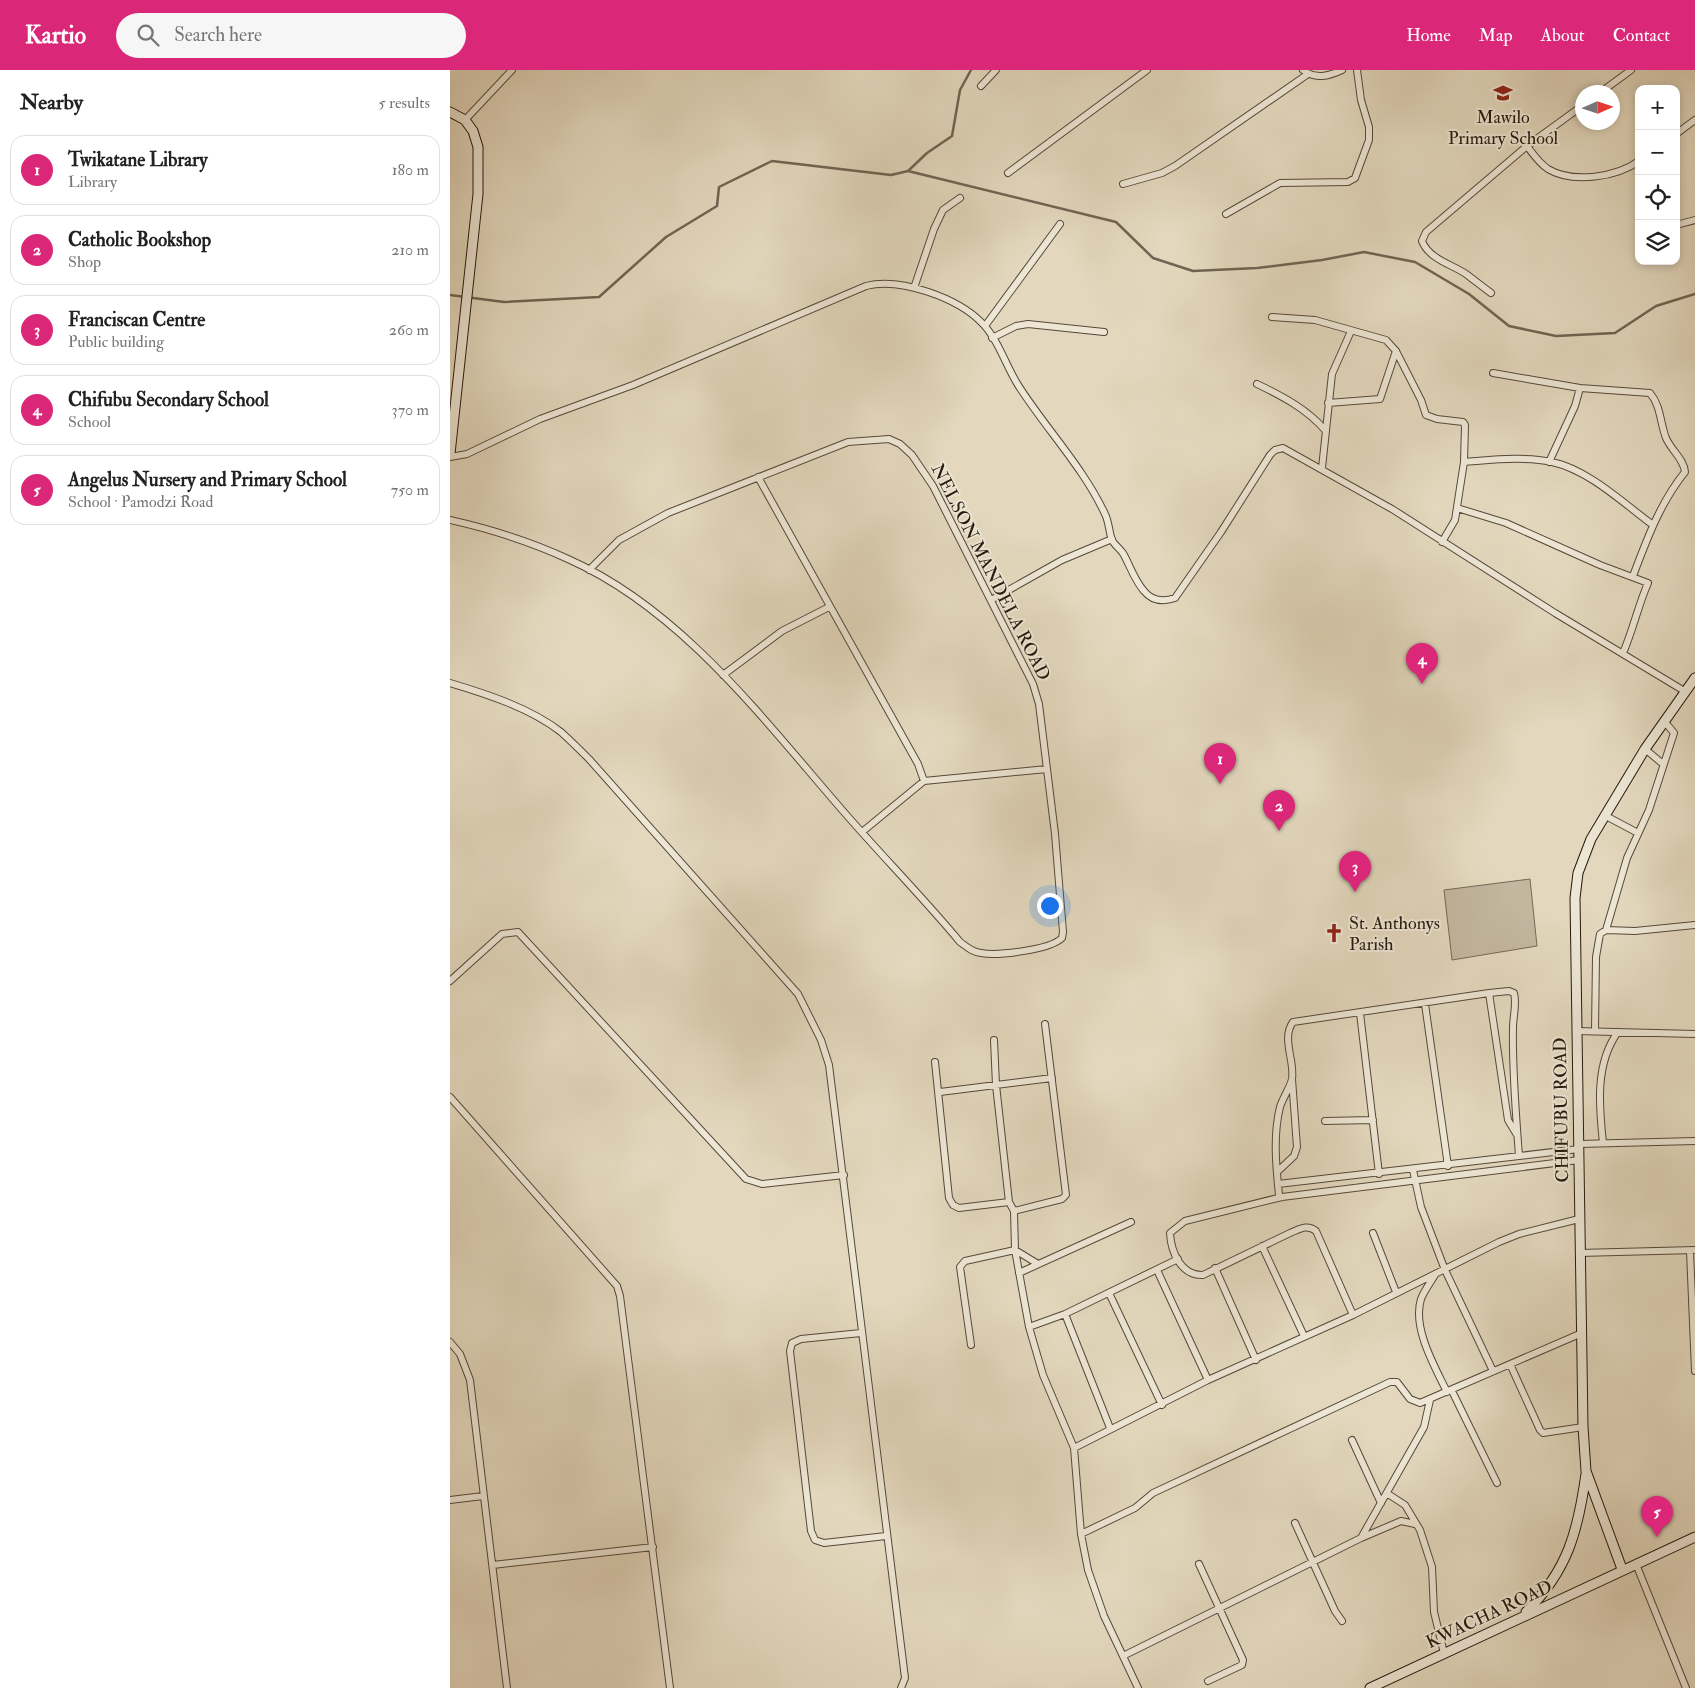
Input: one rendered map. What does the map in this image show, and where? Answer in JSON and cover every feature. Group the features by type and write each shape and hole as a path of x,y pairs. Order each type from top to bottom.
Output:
{"main road":[{"path":"450,112 465,120 473,131 478,147 478,194 450,456"},
{"name":"CHIFUBU ROAD","path":"1622,1569 1586,1471 1583,1428 1579,1253 1575,898 1578,873 1591,839 1604,815 1646,749 1695,678"},
{"path":"1521,1617 1543,1595 1562,1566 1580,1519 1586,1471"},
{"name":"KWACHA ROAD","path":"1370,1688 1622,1569 1695,1537"}],"street":[{"path":"465,120 512,70"},
{"path":"981,86 996,70"},
{"path":"1008,173 1148,70"},
{"path":"1122,184 1162,173 1175,166 1306,72 1326,76 1342,70"},
{"path":"1226,214 1280,183 1294,181 1348,182 1355,178 1369,140 1369,127 1361,100 1357,70"},
{"path":"1611,85 1631,70"},
{"path":"1491,294 1464,272 1424,248 1422,241 1426,232 1527,146 1575,111"},
{"path":"1680,131 1695,120"},
{"path":"1527,146 1540,163 1549,170 1568,176 1621,172 1635,163"},
{"path":"914,288 934,229 943,210 960,198"},
{"path":"1680,224 1695,220"},
{"path":"985,326 1060,224"},
{"path":"450,456 467,454 540,419 625,388 866,286 882,284 914,288 948,299 970,312 985,326 1018,385 1090,486 1106,515 1112,539 1123,553 1143,590 1151,597 1168,600 1175,598 1275,450 1283,448 1322,468 1392,509 1442,542 1686,692"},
{"path":"1272,317 1315,320 1386,340 1396,351 1421,400 1426,415 1437,419 1458,420 1465,425 1464,462 1456,520 1442,542"},
{"path":"992,338 1016,326 1028,324 1104,332"},
{"path":"1322,468 1332,374 1351,331"},
{"path":"1328,403 1380,399 1396,351"},
{"path":"1493,373 1580,388 1650,394 1656,401 1666,439 1685,466 1685,472 1665,499 1633,576"},
{"path":"1257,384 1282,396 1314,417 1325,430"},
{"path":"1549,462 1575,406 1580,388"},
{"name":"NELSON MANDELA ROAD","path":"450,520 530,544 589,570 658,616 723,676 960,942 970,950 982,954 1002,953 1049,946 1062,938 1063,932 1047,769 1039,704 1033,684 928,479 912,455 900,444 889,439 848,442 668,513 619,540 589,570"},
{"path":"1464,462 1496,459 1549,462 1598,484 1653,525"},
{"path":"758,477 918,764 924,781"},
{"path":"1457,508 1506,523 1600,565 1648,583 1637,608 1636,619 1623,654"},
{"path":"991,600 1062,560 1112,539"},
{"path":"723,676 782,631 829,607"},
{"path":"450,683 503,701 560,732 589,759 798,994 821,1040 829,1065 844,1175 861,1333 905,1678 901,1688"},
{"path":"1606,930 1627,858 1649,810 1663,764 1674,740 1674,733 1665,722"},
{"path":"1646,749 1663,764"},
{"path":"862,832 924,781 1047,769"},
{"path":"1604,815 1638,833"},
{"path":"1595,1031 1596,957 1600,934 1606,930 1654,930 1695,926"},
{"path":"450,981 502,934 518,932 746,1179 762,1184 844,1175"},
{"path":"1277,1172 1294,1156 1297,1147 1288,1031 1293,1022 1509,991 1514,993 1516,999 1513,1028 1520,1156"},
{"path":"1489,993 1508,1120 1518,1136"},
{"path":"1425,1004 1448,1166"},
{"path":"1360,1013 1379,1174"},
{"path":"1014,1211 1062,1199 1066,1195 1045,1024"},
{"path":"1576,1031 1695,1034"},
{"path":"1603,1143 1601,1118 1602,1076 1609,1044 1618,1032"},
{"path":"994,1040 996,1085 1009,1202 1014,1211 1015,1250 1029,1327 1043,1375 1074,1448 1081,1534 1093,1586 1138,1688"},
{"path":"935,1062 940,1092 949,1198 953,1205 959,1208 1009,1202"},
{"path":"940,1092 1052,1078"},
{"path":"1282,1197 1279,1195 1277,1172 1277,1123 1280,1106 1292,1079"},
{"path":"450,1097 617,1286 620,1296 670,1688"},
{"path":"1325,1121 1373,1120"},
{"path":"1278,1184 1448,1166 1603,1143 1695,1142"},
{"path":"1353,1315 1316,1231 1310,1227 1304,1227 1203,1275 1193,1276 1186,1272 1173,1250 1170,1233 1185,1221 1282,1197 1579,1160"},
{"path":"1477,1162 1479,1172"},
{"path":"1413,1170 1421,1208 1445,1270 1493,1372"},
{"path":"1350,1177 1352,1187"},
{"path":"1074,1448 1110,1428 1162,1405 1208,1380 1353,1315 1396,1292 1518,1234 1579,1219"},
{"path":"1019,1272 1131,1222"},
{"path":"1373,1233 1396,1292"},
{"path":"1262,1246 1304,1336"},
{"path":"971,1345 960,1267 965,1261 1015,1250 1038,1264"},
{"path":"1579,1253 1693,1251 1695,1371"},
{"path":"1029,1327 1065,1314 1109,1294 1178,1259"},
{"path":"1215,1268 1256,1360"},
{"path":"1157,1270 1208,1380"},
{"path":"1435,1275 1421,1300 1422,1330 1425,1346 1498,1484"},
{"path":"1109,1294 1162,1405"},
{"path":"1065,1314 1110,1428"},
{"path":"861,1333 801,1339 792,1343 790,1351 811,1531 815,1540 824,1543 886,1536"},
{"path":"1081,1534 1135,1508 1153,1493 1390,1382 1397,1382 1415,1402 1420,1403 1582,1333"},
{"path":"450,1342 460,1354 470,1380 508,1688"},
{"path":"1510,1364 1543,1434 1583,1428"},
{"path":"1361,1538 1388,1494 1424,1427 1430,1400"},
{"path":"1352,1440 1381,1503"},
{"path":"1388,1494 1405,1505 1420,1530 1432,1567 1434,1612 1444,1653"},
{"path":"450,1500 483,1496"},
{"path":"1123,1656 1361,1538 1401,1521 1415,1524"},
{"path":"1295,1523 1335,1611 1342,1622"},
{"path":"493,1565 653,1547"},
{"path":"1199,1564 1243,1660 1242,1666 1208,1681"},
{"path":"1636,1564 1686,1688"}],"shaded area":[{"path":"1530,879 1537,946 1452,960 1444,890"}],"waterway":[{"path":"908,171 927,153 952,136 960,90 971,70"},
{"path":"450,295 504,302 599,297 666,237 717,206 719,187 772,161 891,175 908,171 1116,222 1153,258 1193,271 1257,268 1322,260 1364,252 1415,262 1469,294 1509,326 1556,336 1615,333 1656,306 1695,294"}],"place":[{"name":"Mawilo Primary School","path":"1503,93"},
{"name":"Chifubu Secondary School","path":"1422,684"},
{"name":"Twikatane Library","path":"1220,784"},
{"name":"Catholic Bookshop","path":"1279,831"},
{"name":"Franciscan Centre","path":"1355,892"},
{"name":"St. Anthonys Parish","path":"1334,933"},
{"name":"Angelus Nursery and Primary School","path":"1657,1537"}]}
